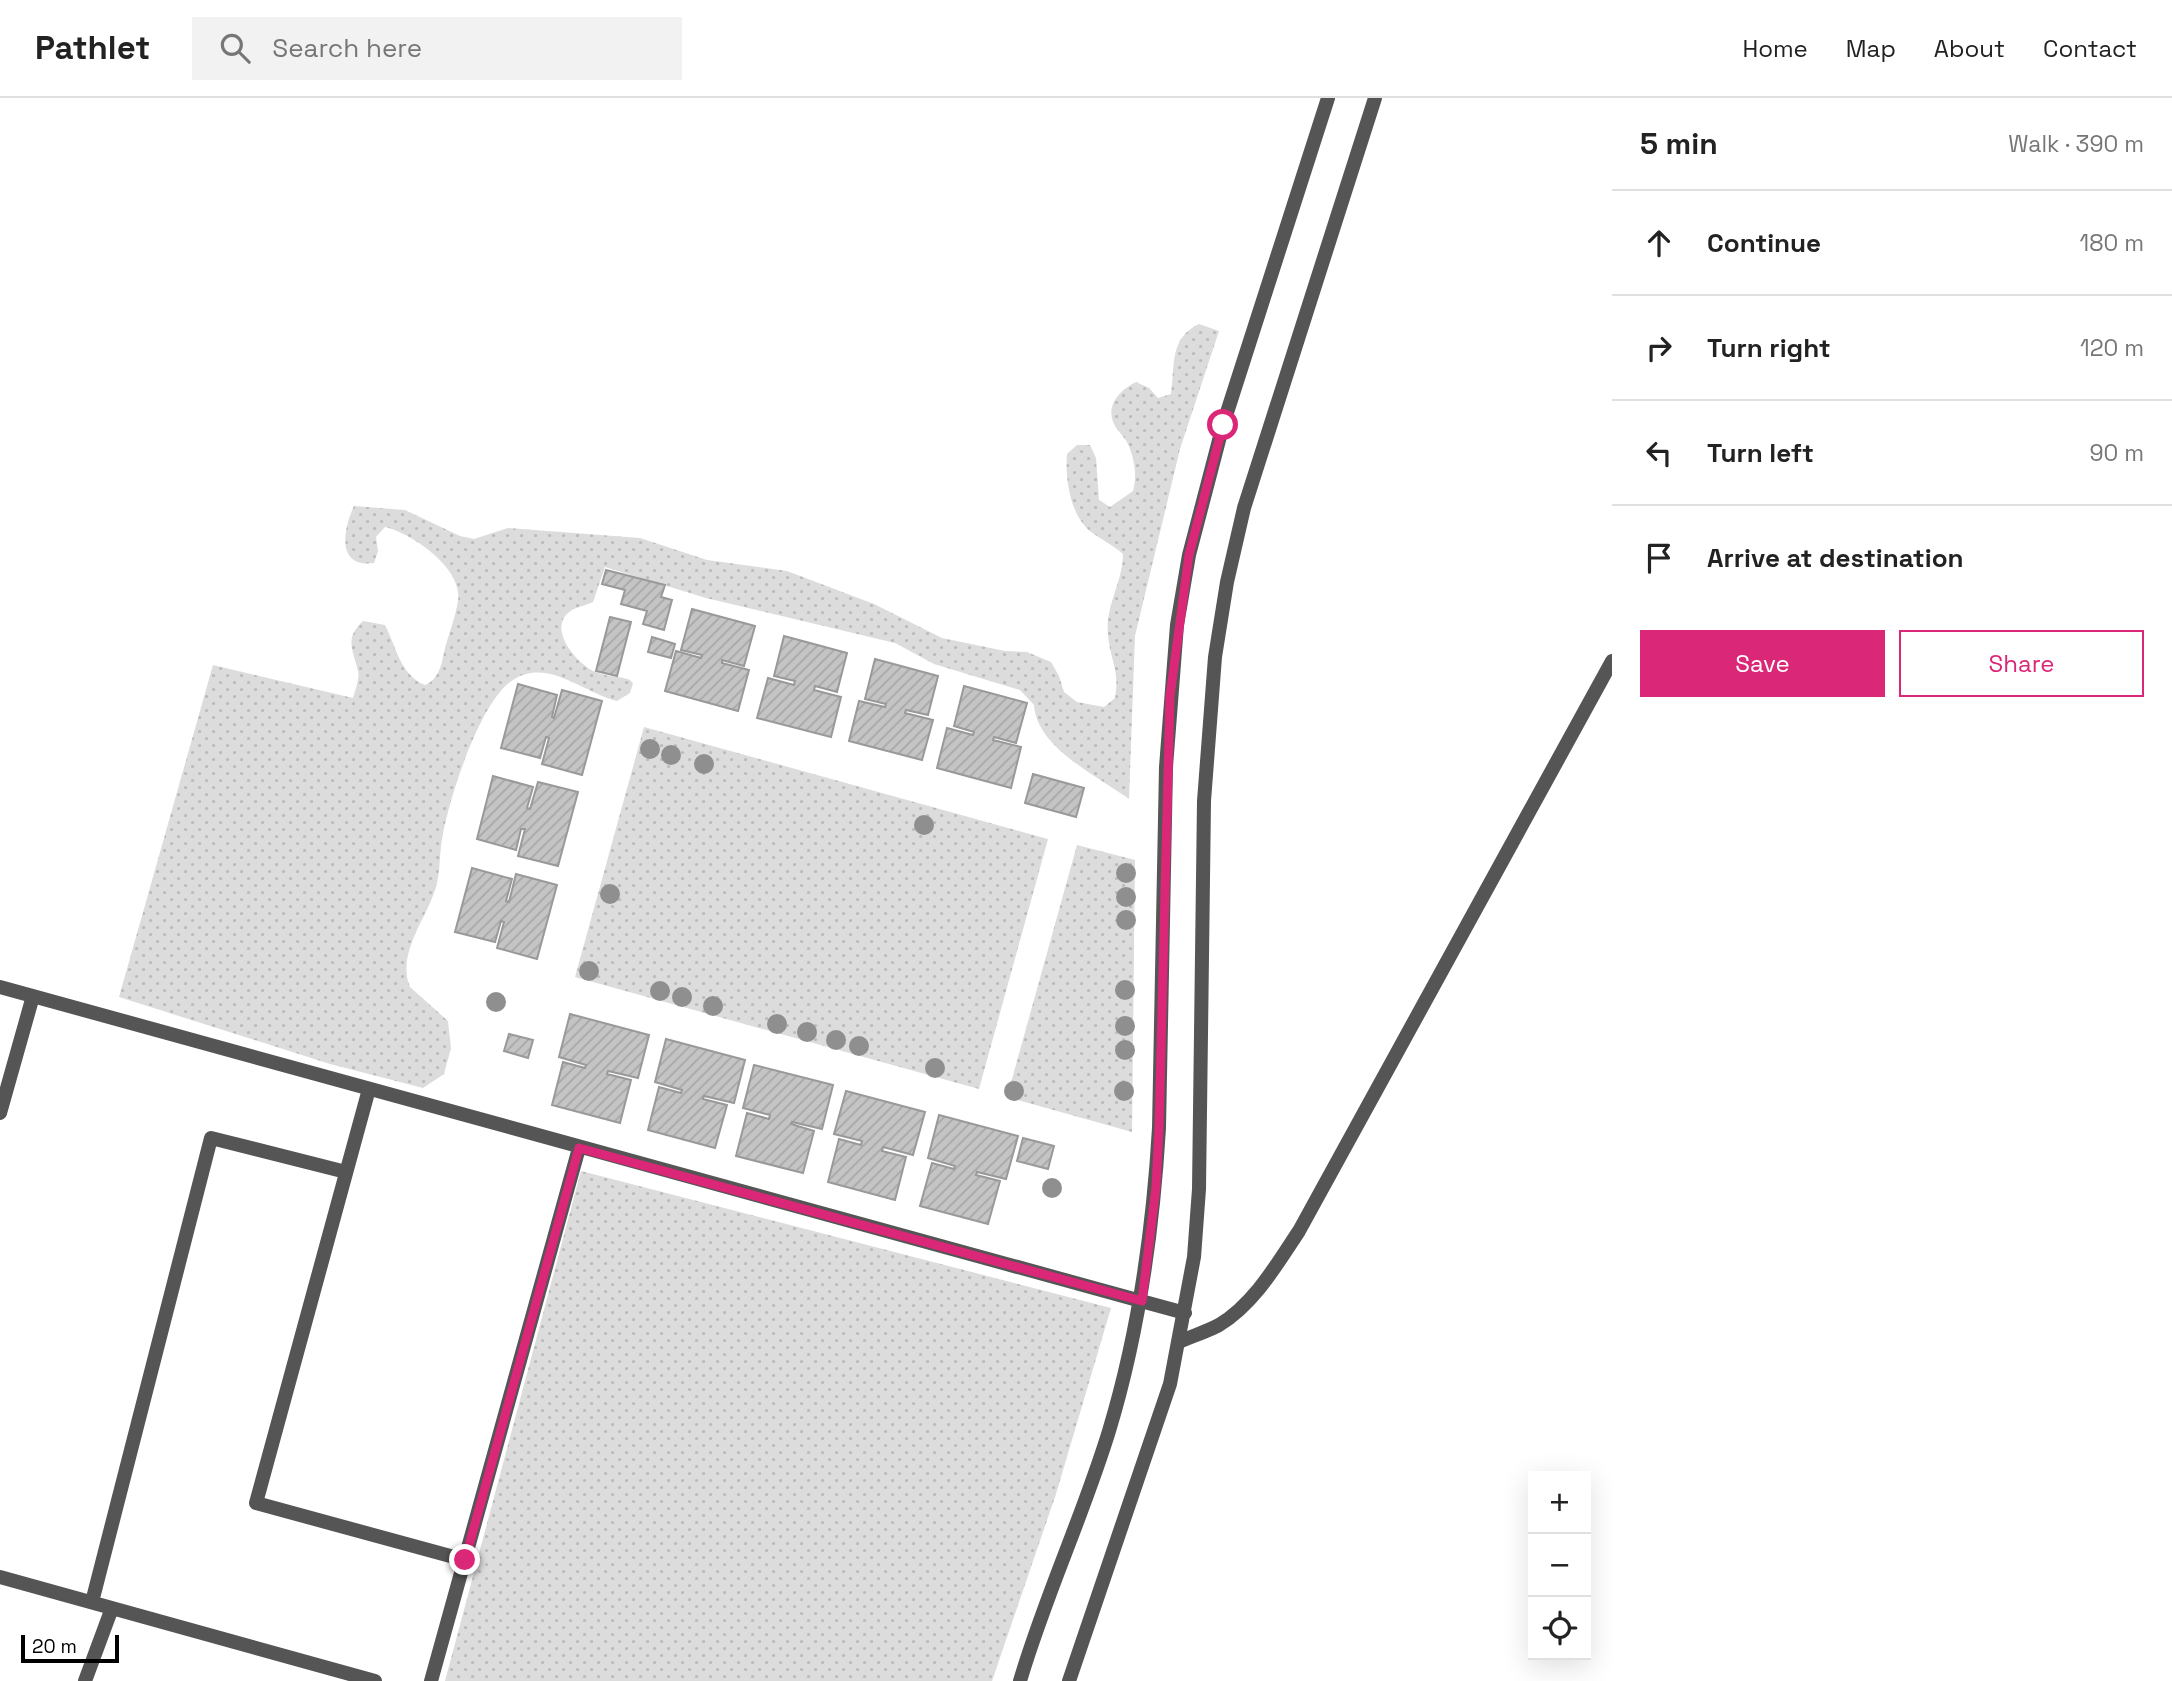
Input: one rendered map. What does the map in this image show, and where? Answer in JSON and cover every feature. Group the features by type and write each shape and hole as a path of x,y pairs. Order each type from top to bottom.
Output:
{"street":[{"path":"1020,1681 1109,1431 1142,1301 1156,1187 1166,767 1177,625 1192,542 1223,425 1328,98"},
{"path":"1069,1681 1152,1443 1179,1342 1194,1257 1199,1189 1204,801 1214,657 1227,582 1244,508 1375,98"},
{"path":"1179,1342 1219,1325 1241,1308 1264,1282 1299,1231 1612,661"},
{"path":"0,987 1185,1313"},
{"path":"0,1113 33,996"},
{"path":"369,1089 256,1503 465,1560"},
{"path":"92,1602 211,1138 346,1172"},
{"path":"431,1681 579,1148"},
{"path":"0,1577 375,1681"},
{"path":"85,1681 112,1608"}],"shaded area":[{"path":"1199,324 1219,331 1180,449 1135,636 1129,799 1085,770 1057,747 1045,734 1034,705 1020,690 934,664 895,643 706,598 605,567 593,602 568,613 561,630 569,648 583,664 598,673 630,680 633,683 630,693 617,701 552,674 539,672 513,680 501,691 478,728 452,797 442,840 436,887 414,936 407,962 410,987 448,1021 451,1048 444,1074 423,1088 330,1064 119,997 213,665 353,698 358,674 352,639 363,621 385,625 404,667 417,680 425,685 434,679 440,670 458,600 452,576 444,564 421,544 385,527 376,537 378,551 374,563 353,560 348,553 345,536 354,506 405,510 460,536 474,539 508,528 640,538 707,560 787,571 874,604 942,638 1005,651 1027,652 1051,662 1064,692 1077,702 1104,707 1115,698 1116,672 1109,643 1108,624 1123,554 1091,532 1078,516 1068,485 1067,454 1077,445 1090,445 1096,458 1099,500 1110,507 1133,491 1133,459 1127,442 1112,419 1113,405 1124,389 1136,382 1149,388 1158,398 1171,394 1178,345 1189,330"},
{"path":"644,727 1048,839 979,1089 575,977"},
{"path":"1077,845 1135,860 1132,1132 1007,1097"},
{"path":"581,1171 1111,1308 1056,1494 992,1681 445,1681"}],"building":[{"path":"606,570 665,585 661,597 672,600 664,630 643,624 647,611 621,604 625,590 602,584"},
{"path":"692,609 755,626 744,666 722,660 722,663 749,670 738,711 665,691 676,651 701,658 702,655 681,650"},
{"path":"610,617 631,622 617,676 596,671"},
{"path":"784,636 847,653 837,692 815,686 814,690 841,697 831,737 757,718 768,678 794,685 795,681 774,676"},
{"path":"652,637 675,644 671,658 648,652"},
{"path":"875,659 938,676 928,715 906,710 905,713 933,720 922,760 849,741 859,701 885,707 886,704 865,699"},
{"path":"518,684 557,695 552,717 554,718 562,690 602,701 582,775 542,764 549,738 546,737 540,758 501,748"},
{"path":"964,686 1027,703 1016,743 994,737 993,740 1021,747 1011,788 937,768 947,728 973,735 974,732 954,726"},
{"path":"1033,774 1084,788 1076,817 1025,803"},
{"path":"493,776 533,787 527,808 530,809 538,782 578,792 558,866 518,856 525,829 521,829 516,850 477,839"},
{"path":"472,868 512,879 506,901 509,902 516,874 557,885 537,959 497,948 504,922 501,921 495,942 455,932"},
{"path":"570,1014 649,1035 638,1078 608,1071 607,1074 631,1080 620,1123 552,1105 563,1062 585,1068 586,1065 559,1057"},
{"path":"509,1034 533,1040 528,1058 504,1051"},
{"path":"666,1039 745,1060 734,1103 704,1096 703,1099 727,1105 715,1148 648,1130 659,1087 681,1093 682,1090 655,1082"},
{"path":"754,1065 833,1085 822,1129 792,1122 791,1124 814,1131 803,1173 736,1156 747,1113 769,1119 770,1115 743,1108"},
{"path":"846,1091 925,1112 913,1155 883,1147 882,1151 906,1157 895,1200 828,1182 839,1139 861,1145 862,1141 834,1134"},
{"path":"939,1115 1018,1136 1006,1179 977,1172 976,1175 1000,1181 988,1224 920,1206 932,1163 954,1169 955,1166 928,1158"},
{"path":"1023,1138 1054,1146 1048,1169 1017,1161"}],"route":[{"path":"465,1560 579,1148 1142,1301 1156,1187 1159,1128 1166,767 1170,696 1177,625 1189,555 1223,425"}]}
